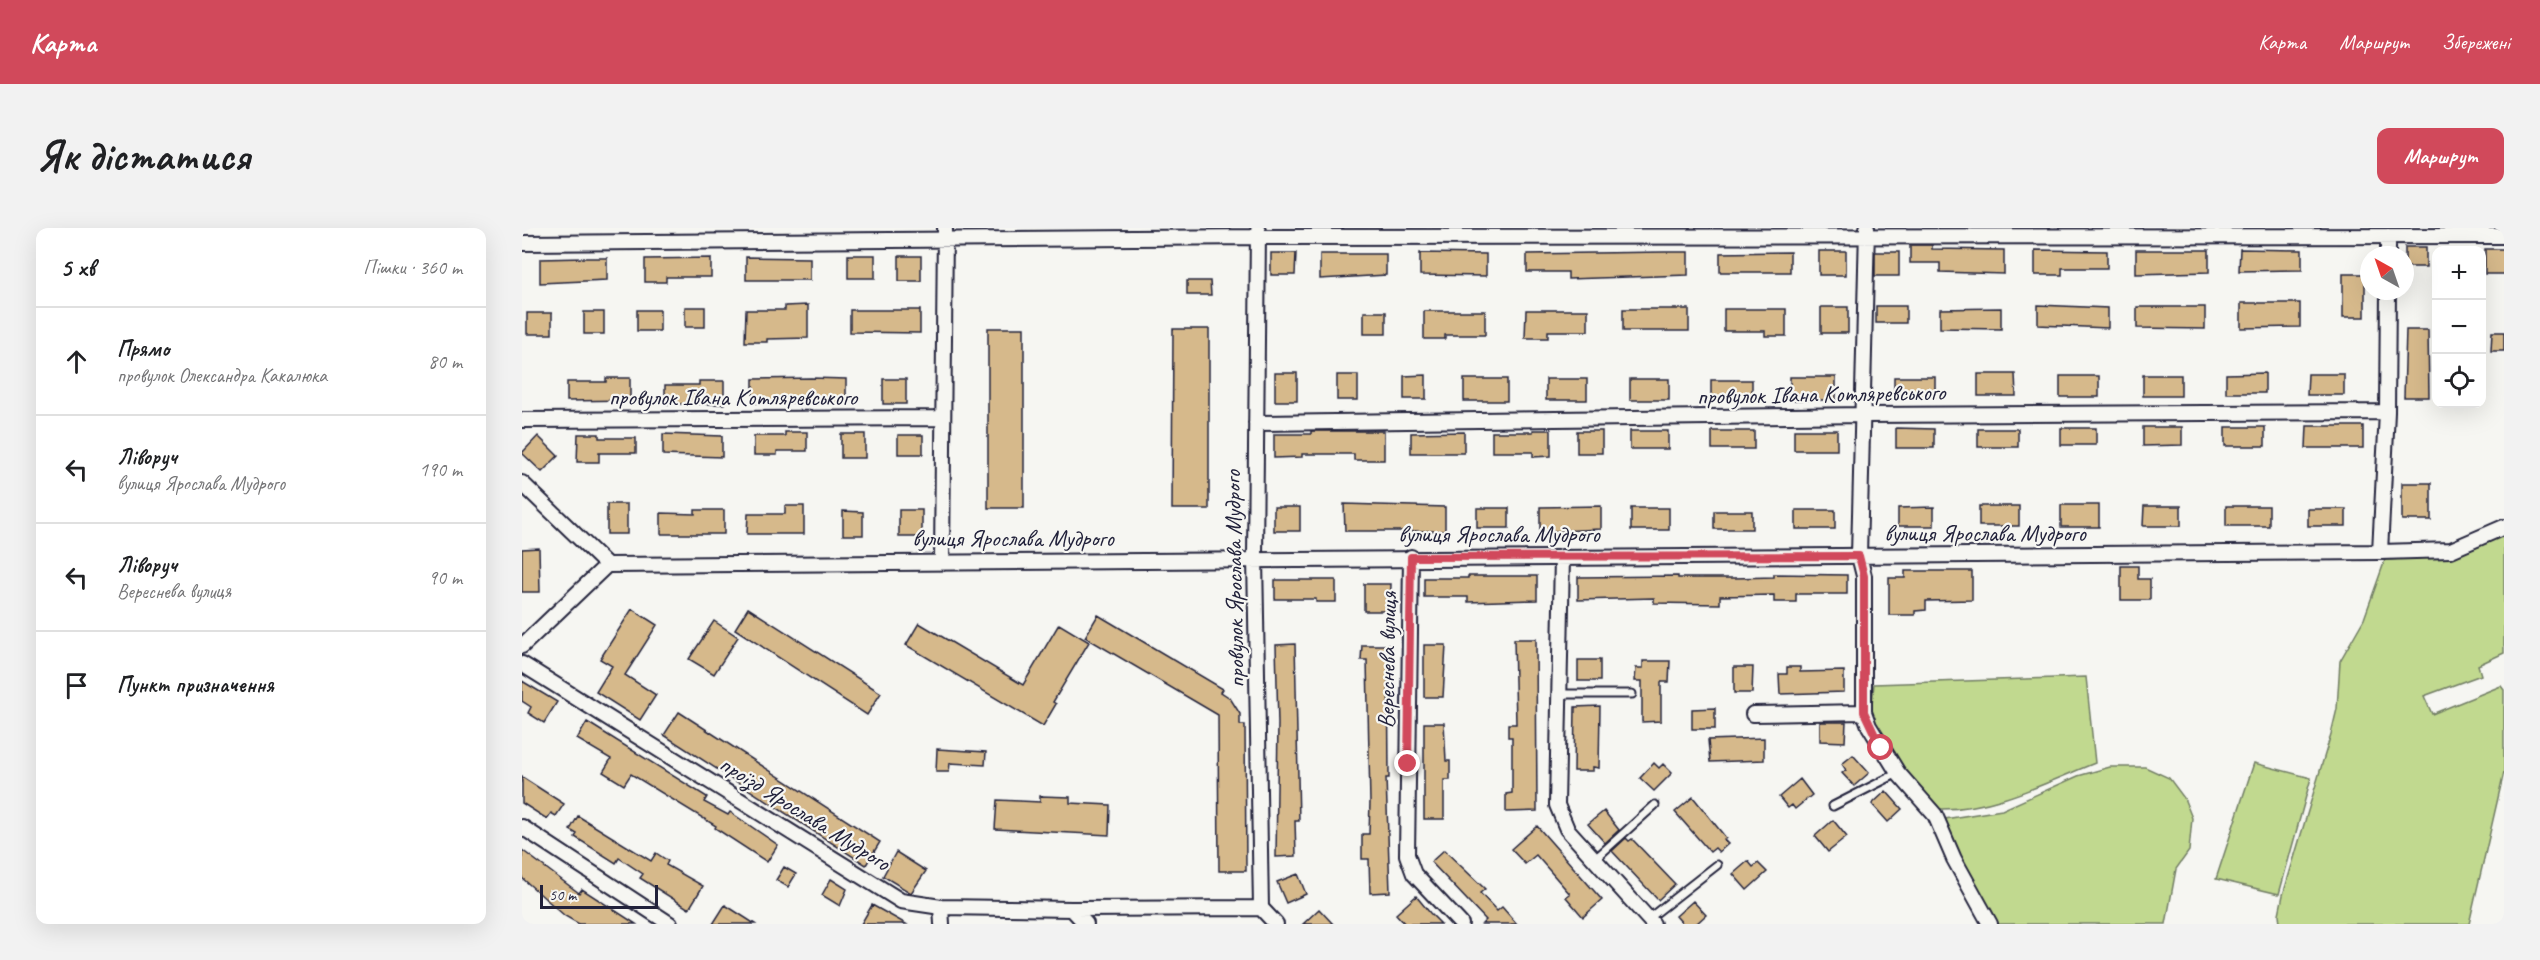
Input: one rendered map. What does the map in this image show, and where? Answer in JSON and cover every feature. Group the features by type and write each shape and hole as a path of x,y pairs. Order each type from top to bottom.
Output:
{"street":[{"path":"522,243 1091,233 2504,236"},
{"name":"провулок Ярослава Мудрого","path":"1258,233 1255,558 1261,908"},
{"path":"1867,233 1859,556 1864,576 1864,712 1869,726 1898,774 1935,815 1954,859 1990,924"},
{"path":"942,560 945,234"},
{"path":"2388,236 2388,246"},
{"path":"2380,552 2387,412 2388,300"},
{"name":"провулок Івана Котляревського","path":"1256,423 1864,415 2387,412"},
{"name":"провулок Івана Котляревського","path":"522,420 943,418"},
{"path":"522,483 608,565 522,646"},
{"name":"вулиця Ярослава Мудрого","path":"608,565 942,560 2380,552 2451,550 2504,527"},
{"path":"1562,556 1557,694 1557,805 1567,830 1651,921"},
{"name":"Вереснева вулиця","path":"1411,557 1407,855 1414,874 1461,924"},
{"name":"проїзд Ярослава Мудрого","path":"522,664 901,901 941,907 1261,908"},
{"path":"1753,714 1864,712"},
{"path":"522,827 670,924"},
{"path":"941,907 942,924"},
{"path":"1261,908 1276,924"},
{"path":"1072,909 1086,924"}],"lane":[{"path":"1557,694 1632,694"},
{"path":"1833,807 1898,774"},
{"path":"1595,860 1655,806"},
{"path":"1651,921 1717,865"}],"green space":[{"path":"2504,534 2504,653 2478,665 2481,675 2424,696 2432,714 2501,686 2504,690 2504,772 2469,924 2280,924 2279,914 2283,895 2337,709 2340,661 2364,619 2385,560 2453,556"},
{"path":"2086,677 2095,763 2018,794 1977,805 1937,809 1904,773 1884,742 1871,715 1874,684"},
{"path":"2254,763 2311,778 2279,894 2216,879"},
{"path":"2110,767 2145,767 2169,778 2184,798 2192,818 2189,851 2176,869 2166,924 1995,924 1946,829 1945,819 2002,810 2078,776"}],"building":[{"path":"1910,245 1932,245 1932,249 2004,250 2004,274 1940,272 1940,263 1910,263"},
{"path":"2414,247 2426,247 2426,267 2414,267"},
{"path":"2240,249 2302,250 2302,270 2239,271"},
{"path":"2486,249 2504,249 2504,274 2486,274"},
{"path":"2035,250 2107,251 2107,268 2062,268 2062,275 2035,275"},
{"path":"2136,250 2209,250 2209,272 2136,274"},
{"path":"1819,251 1846,251 1846,275 1819,275"},
{"path":"1688,252 1688,275 1568,279 1568,272 1527,272 1527,254"},
{"path":"1790,252 1790,272 1720,272 1720,253"},
{"path":"1875,252 1899,252 1899,276 1875,276"},
{"path":"1271,253 1296,253 1295,275 1271,275"},
{"path":"1420,253 1486,254 1486,276 1420,275"},
{"path":"1320,254 1386,254 1386,275 1320,279"},
{"path":"848,255 875,255 875,278 848,278"},
{"path":"899,256 921,256 921,281 899,281"},
{"path":"746,257 810,258 810,280 746,280"},
{"path":"607,258 607,280 540,283 540,259"},
{"path":"711,258 711,277 666,277 666,282 645,282 645,259"},
{"path":"2343,274 2360,274 2360,300 2365,300 2365,317 2343,317"},
{"path":"1187,281 1210,281 1211,295 1187,295"},
{"path":"2241,303 2300,303 2300,327 2241,328"},
{"path":"808,305 808,338 745,342 746,310 785,310 785,306"},
{"path":"2038,305 2108,308 2108,328 2038,325"},
{"path":"1876,306 1906,306 1906,323 1876,323"},
{"path":"685,307 705,307 705,327 685,327"},
{"path":"1821,307 1848,307 1848,333 1821,333"},
{"path":"2137,307 2205,307 2205,329 2137,328"},
{"path":"2001,308 2001,329 1940,328 1940,309"},
{"path":"1623,309 1689,309 1689,331 1623,331"},
{"path":"1724,309 1786,309 1786,336 1765,336 1765,331 1724,331"},
{"path":"637,310 660,310 660,331 637,331"},
{"path":"850,310 920,310 920,333 850,332"},
{"path":"1526,310 1588,310 1588,331 1548,331 1548,338 1525,338"},
{"path":"1424,311 1485,311 1485,335 1445,335 1445,339 1424,339"},
{"path":"584,312 604,312 604,334 584,334"},
{"path":"1364,312 1386,312 1386,334 1364,334"},
{"path":"527,313 552,313 552,334 527,334"},
{"path":"988,328 1024,328 1024,508 988,508"},
{"path":"1173,329 1209,329 1209,509 1172,509"},
{"path":"2406,330 2428,330 2429,397 2404,397"},
{"path":"2492,332 2504,332 2504,351 2491,351"},
{"path":"1275,373 1297,373 1297,401 1275,401"},
{"path":"2265,373 2265,393 2226,393 2226,374"},
{"path":"1978,374 2015,374 2016,396 1978,396"},
{"path":"2308,374 2344,374 2344,395 2307,395"},
{"path":"1337,375 1358,375 1358,400 1337,400"},
{"path":"1426,375 1426,399 1404,399 1404,376"},
{"path":"2143,375 2181,375 2181,396 2143,396"},
{"path":"2060,376 2099,376 2099,397 2060,397"},
{"path":"1790,377 1836,377 1836,400 1790,400"},
{"path":"1894,377 1935,377 1935,397 1894,397"},
{"path":"606,378 630,378 630,400 567,401 567,382 606,382"},
{"path":"753,379 846,379 846,402 753,403"},
{"path":"883,379 906,379 906,404 883,404"},
{"path":"1464,379 1507,379 1507,401 1464,401"},
{"path":"1546,379 1587,379 1587,400 1546,400"},
{"path":"1630,379 1669,379 1669,400 1630,400"},
{"path":"1711,380 1752,380 1752,398 1711,398"},
{"path":"699,381 724,381 724,404 665,404 665,385 699,385"},
{"path":"2307,426 2363,426 2363,448 2306,448"},
{"path":"2143,427 2182,427 2182,445 2143,446"},
{"path":"2225,427 2265,427 2265,446 2225,446"},
{"path":"1896,428 1934,429 1934,448 1896,448"},
{"path":"2061,428 2096,428 2096,445 2061,445"},
{"path":"1978,429 2018,429 2018,447 1978,447"},
{"path":"1533,430 1551,430 1551,456 1533,457 1533,452 1492,452 1492,432 1533,432"},
{"path":"1794,430 1837,430 1837,450 1794,450"},
{"path":"1311,431 1384,431 1384,460 1354,460 1354,454 1302,454 1302,457 1274,458 1274,434 1311,434"},
{"path":"1577,431 1602,431 1602,453 1577,453"},
{"path":"1630,431 1668,431 1668,449 1630,449"},
{"path":"1712,431 1754,431 1754,449 1712,449"},
{"path":"785,432 807,432 807,451 777,451 777,455 754,455 754,436 785,436"},
{"path":"1464,432 1464,453 1411,453 1411,433"},
{"path":"578,434 599,434 599,438 636,438 636,453 599,453 599,462 577,462"},
{"path":"663,434 722,436 722,457 663,455"},
{"path":"841,434 865,434 865,458 841,458"},
{"path":"898,435 923,435 923,454 898,454"},
{"path":"538,436 558,456 542,472 522,453"},
{"path":"2402,483 2431,483 2431,520 2402,520"},
{"path":"607,504 627,504 627,534 607,534"},
{"path":"1344,504 1445,507 1445,531 1345,531"},
{"path":"2061,505 2099,505 2099,527 2061,527"},
{"path":"785,506 804,506 804,534 747,534 748,514 785,514"},
{"path":"1601,506 1601,529 1540,532 1540,507"},
{"path":"1979,506 2019,506 2019,526 1979,526"},
{"path":"2144,506 2181,506 2181,526 2143,526"},
{"path":"2226,506 2269,506 2269,526 2226,526"},
{"path":"1274,507 1300,507 1300,531 1274,531"},
{"path":"1934,507 1934,526 1898,526 1898,508"},
{"path":"1477,508 1509,508 1509,528 1477,528"},
{"path":"1631,508 1669,508 1669,530 1631,530"},
{"path":"2308,509 2346,509 2346,526 2308,526"},
{"path":"695,510 724,510 724,534 661,534 661,513 695,514"},
{"path":"899,510 922,510 922,537 899,537"},
{"path":"1796,510 1835,510 1835,529 1796,529"},
{"path":"843,511 863,512 863,535 843,535"},
{"path":"1714,511 1752,511 1752,529 1714,529"},
{"path":"539,548 540,592 522,592 522,549"},
{"path":"2121,566 2138,566 2138,579 2150,579 2150,600 2121,600"},
{"path":"1905,571 1972,571 1972,600 1926,601 1926,610 1915,611 1915,615 1889,615 1889,578 1905,578"},
{"path":"1774,574 1847,575 1847,594 1796,594 1796,602 1774,602 1774,595 1720,596 1720,604 1654,603 1654,598 1578,600 1578,577 1734,578 1774,577"},
{"path":"1468,576 1537,576 1537,600 1468,602 1468,597 1424,597 1424,578 1468,578"},
{"path":"1275,580 1336,580 1336,602 1316,602 1316,599 1275,599"},
{"path":"1364,584 1391,584 1390,611 1364,611"},
{"path":"748,608 881,693 867,715 735,629"},
{"path":"632,609 657,625 625,675 656,695 640,720 596,692 612,666 600,659"},
{"path":"1098,615 1223,689 1221,692 1230,698 1240,714 1240,725 1245,725 1246,871 1219,871 1218,715 1085,637"},
{"path":"714,621 738,637 714,674 689,659"},
{"path":"919,623 1023,685 1059,624 1089,642 1053,702 1056,704 1043,726 906,645"},
{"path":"1514,639 1536,639 1537,811 1506,812 1506,794 1512,793 1512,737 1508,737 1508,724 1516,724"},
{"path":"1295,644 1299,821 1295,821 1296,856 1276,857 1278,724 1276,645"},
{"path":"1362,645 1388,645 1389,778 1386,778 1390,892 1370,893 1369,859 1362,859 1362,834 1369,834 1370,802 1367,660 1361,660"},
{"path":"1424,645 1446,645 1443,697 1424,697"},
{"path":"1578,660 1600,660 1600,681 1578,681"},
{"path":"1643,661 1670,661 1669,682 1661,682 1661,721 1642,722 1642,681 1635,681 1636,668 1643,668"},
{"path":"1734,667 1753,667 1752,693 1734,693"},
{"path":"1787,667 1800,667 1800,672 1844,671 1844,692 1780,694 1779,674 1787,674"},
{"path":"522,681 557,702 544,723 528,713 531,707 522,701"},
{"path":"1600,706 1599,768 1593,767 1593,771 1574,771 1575,707"},
{"path":"1715,708 1715,729 1692,729 1692,709"},
{"path":"679,712 880,842 866,865 664,735"},
{"path":"587,722 707,797 704,802 728,815 730,812 778,845 767,862 715,828 716,826 631,774 624,785 603,772 611,759 577,739"},
{"path":"1820,722 1846,722 1845,742 1820,741"},
{"path":"1424,723 1444,723 1446,761 1450,761 1450,780 1444,780 1444,819 1424,819"},
{"path":"1764,738 1764,760 1710,762 1708,740"},
{"path":"937,749 986,752 985,765 950,763 949,772 936,772"},
{"path":"1853,755 1869,773 1854,786 1842,773 1846,770 1842,764"},
{"path":"1654,763 1659,768 1663,764 1672,773 1654,791 1640,778"},
{"path":"522,777 564,804 556,816 551,813 547,819 522,803"},
{"path":"1800,779 1812,795 1795,809 1792,805 1788,808 1779,797"},
{"path":"1886,791 1902,809 1888,822 1872,804"},
{"path":"1040,796 1070,797 1070,803 1110,805 1109,835 995,829 997,800 1040,802"},
{"path":"1693,797 1726,838 1724,840 1728,844 1719,852 1715,848 1710,852 1675,812"},
{"path":"1604,811 1619,830 1605,843 1588,824"},
{"path":"578,816 651,861 656,853 668,861 666,865 703,886 689,909 640,878 643,874 619,858 616,863 575,837 577,834 570,830"},
{"path":"1833,820 1847,837 1828,852 1815,836"},
{"path":"1537,826 1602,900 1583,917 1566,897 1570,894 1536,855 1525,864 1511,849"},
{"path":"1626,838 1629,841 1632,839 1675,884 1658,900 1612,851"},
{"path":"522,850 579,893 582,889 636,924 579,924 565,916 522,878"},
{"path":"1444,850 1485,889 1480,893 1497,911 1502,907 1517,924 1482,924 1486,920 1431,862"},
{"path":"896,852 926,871 911,893 883,876"},
{"path":"1748,861 1753,867 1758,863 1767,872 1747,890 1733,874"},
{"path":"784,867 796,874 788,887 776,880"},
{"path":"1298,874 1306,894 1286,903 1277,882"},
{"path":"831,879 847,889 840,906 822,895"},
{"path":"1416,896 1441,924 1405,924 1396,914"},
{"path":"1693,901 1706,915 1696,924 1683,924 1676,916"},
{"path":"725,905 730,908 755,924 713,924"},
{"path":"872,905 906,924 861,924"},
{"path":"1319,909 1333,924 1303,924"}],"route":[{"path":"1408,764 1411,557 1859,556 1864,576 1866,652 1864,712 1881,748"}]}
